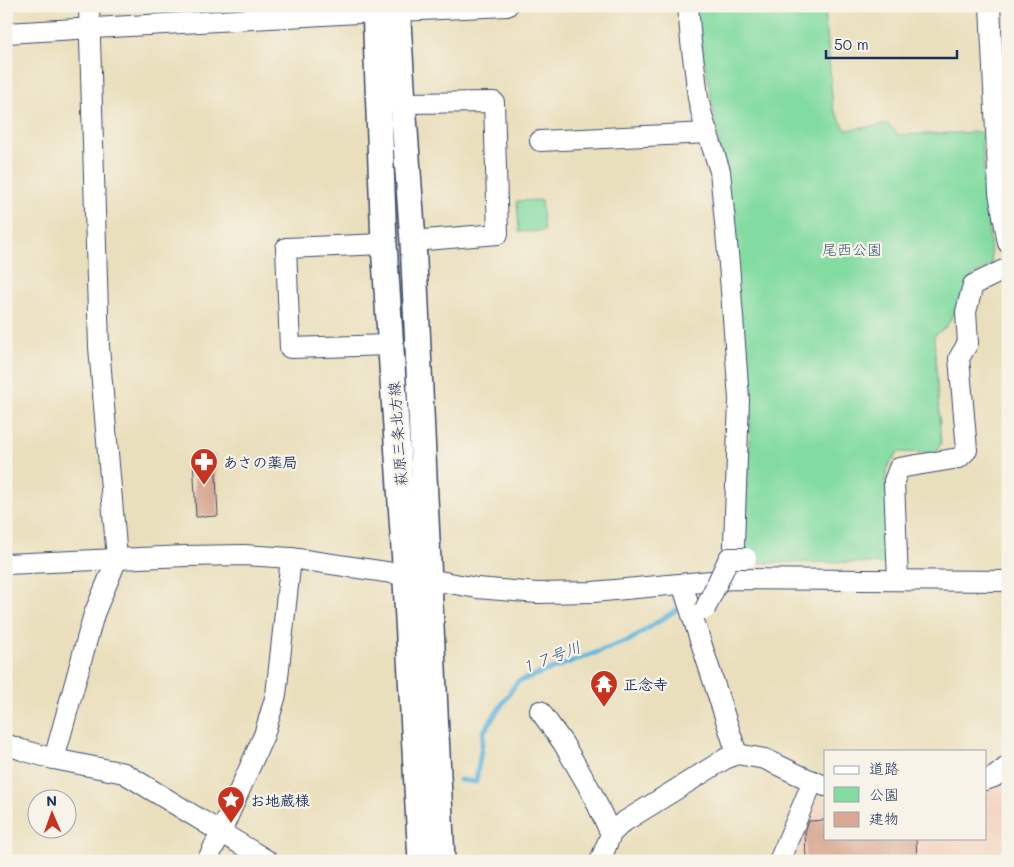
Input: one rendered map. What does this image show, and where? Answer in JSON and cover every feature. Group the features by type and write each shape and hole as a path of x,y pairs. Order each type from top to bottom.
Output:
{"main road":[{"name":"萩原三条北方線","path":"387,9 403,104 413,242 421,861"},
{"name":"萩原三条北方線","path":"387,9 384,244 390,345 417,577 442,861"}],"street":[{"path":"54,759 94,614 117,559 99,347 89,6"},
{"path":"6,32 387,9 507,6"},
{"path":"688,6 698,98 720,171 729,264 739,399 733,579"},
{"path":"990,6 1003,176 999,193 1008,243"},
{"path":"403,104 494,102 498,234 413,242"},
{"path":"540,140 708,133"},
{"path":"384,244 286,248 290,348 390,345"},
{"path":"898,580 894,481 899,468 959,458 967,450 959,358 968,343 966,312 973,285 1008,268"},
{"path":"6,564 244,555 291,558 477,588 537,593 593,592 733,579 1008,581"},
{"path":"207,861 264,735 276,695 291,558"},
{"path":"705,609 729,558 746,558"},
{"path":"682,584 737,754"},
{"path":"540,712 563,743 591,791 611,834"},
{"path":"6,744 54,759 124,772 268,861"},
{"path":"600,861 611,834 622,823 725,759 737,754 766,759 819,783 779,861"},
{"path":"986,780 994,777 1008,766"}],"shaded area":[{"path":"1008,781 1008,861 802,861 799,799 824,799 824,840 986,840 986,791"}],"green space":[{"name":"尾西公園","path":"825,7 833,108 846,130 888,124 899,135 981,132 992,265 972,276 947,326 934,336 941,443 936,453 898,452 888,466 885,484 890,564 837,562 743,563 750,426 720,147 695,8"},
{"path":"541,200 544,231 519,232 517,201"}],"building":[{"path":"215,455 218,516 196,517 193,456"},
{"path":"824,820 824,840 916,840 917,861 806,861 805,831 809,821"}],"waterway":[{"name":"１７号川","path":"460,780 476,782 484,731 517,682 630,640 676,610"}],"place":[{"name":"あさの薬局","path":"204,486"},
{"name":"正念寺","path":"604,708"},
{"name":"お地蔵様","path":"231,824"}]}
